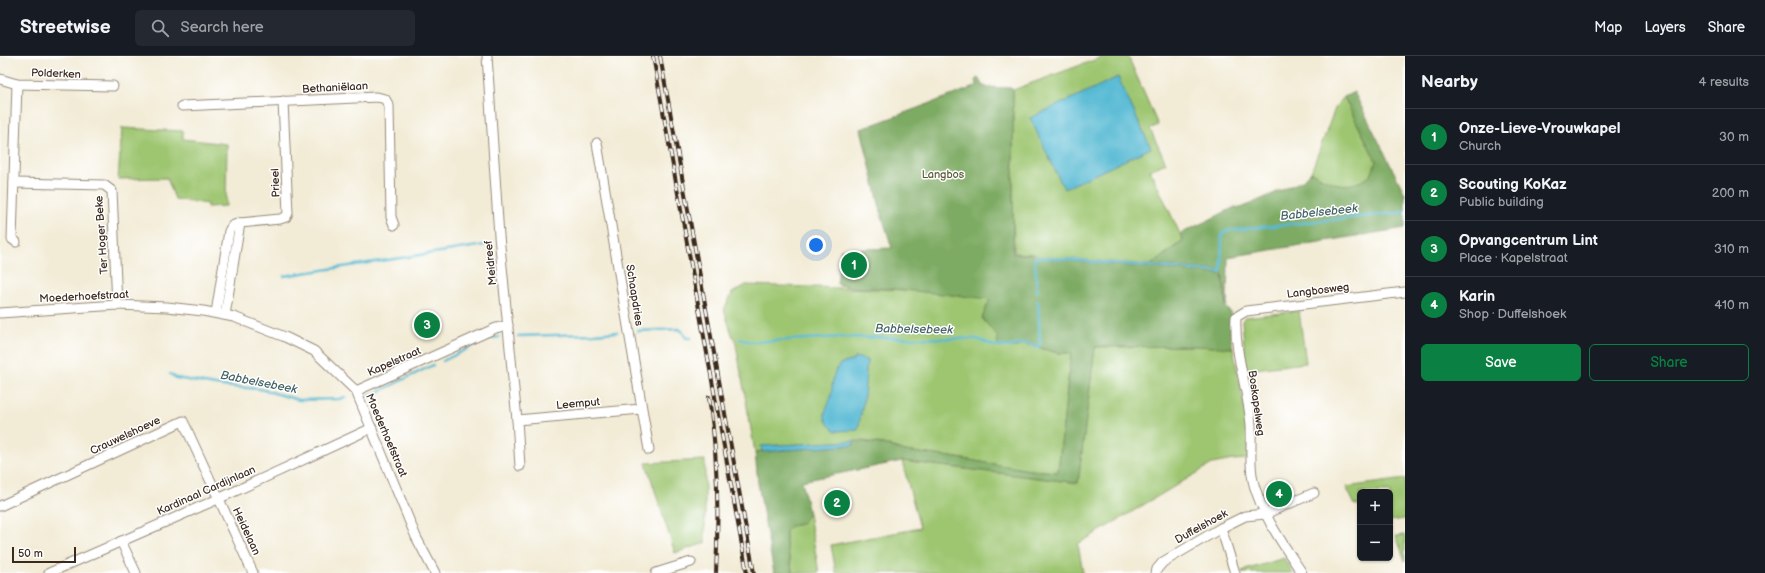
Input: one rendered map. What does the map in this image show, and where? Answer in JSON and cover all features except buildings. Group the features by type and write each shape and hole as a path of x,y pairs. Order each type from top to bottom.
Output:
{"street":[{"name":"Meidreef","path":"487,56 499,236 520,466"},
{"name":"Polderken","path":"0,79 17,84 113,86"},
{"path":"16,242 12,238 17,84"},
{"name":"Bethaniëlaan","path":"182,106 377,97 385,99 389,106 391,217 394,225"},
{"name":"Prieel","path":"220,314 229,231 232,226 240,223 280,219 286,217 288,213 283,101"},
{"name":"Schaapdries","path":"597,143 649,450"},
{"name":"Ter Hoger Beke","path":"14,183 104,185 112,191 117,305"},
{"name":"Langbosweg","path":"1236,317 1246,311 1405,292"},
{"name":"Moederhoefstraat","path":"0,313 117,305 167,306 220,314 259,326 314,351 356,391 416,537 434,573"},
{"name":"Boskapelweg","path":"1236,317 1235,333 1237,352 1251,425 1251,459 1255,490 1265,514"},
{"name":"Kapelstraat","path":"356,391 496,328 508,325"},
{"name":"Leemput","path":"517,420 642,409"},
{"name":"Crauwelshoeve","path":"0,506 183,421 218,499"},
{"name":"Kardinaal Cardijnlaan","path":"49,573 218,499 372,428"},
{"name":"Duffelshoek","path":"1156,573 1157,569 1163,562 1221,528 1245,516 1265,514 1314,493"},
{"name":"Heidelaan","path":"218,499 253,573"},
{"path":"1265,514 1302,573"},
{"path":"1221,528 1235,573"},
{"path":"121,541 136,573"},
{"path":"656,573 691,562"}],"green space":[{"path":"1105,56 1128,56 1158,125 1150,129 1166,163 1150,170 1183,240 1151,265 1014,253 1013,90"},
{"name":"Langbos","path":"977,78 982,85 986,87 1011,88 1013,90 1013,254 1033,254 1033,257 1039,258 1222,274 1226,307 1232,315 1230,334 1233,348 1198,346 1095,347 1078,483 902,461 802,481 809,514 801,524 791,526 786,531 786,543 793,573 774,573 758,483 755,452 854,445 854,441 883,444 905,451 1030,470 1058,472 1071,353 1058,353 1025,344 1016,347 998,347 997,336 982,318 990,299 894,289 848,287 837,284 841,250 892,248 882,216 861,129 977,86 975,81"},
{"path":"1354,92 1405,194 1405,228 1228,257 1227,306 1222,271 1151,265 1183,241 1180,234 1235,207 1241,208 1302,181 1311,172 1328,181 1346,185 1359,182 1370,176 1376,161 1344,97"},
{"path":"1344,97 1376,161 1373,172 1368,178 1346,185 1328,181 1311,172 1336,106"},
{"path":"122,128 183,131 183,139 227,144 226,206 207,207 207,204 175,199 167,178 118,179"},
{"path":"746,285 1003,293 1016,347 1025,344 1058,353 1071,353 1058,472 1030,470 905,451 883,444 864,441 762,446 762,452 755,452 735,339 732,335 724,310 732,293"},
{"path":"1299,311 1306,363 1246,370 1242,321 1245,317"},
{"path":"1198,346 1233,348 1248,425 1249,459 1212,464 1078,544 1083,573 836,573 831,545 920,528 902,461 1078,483 1095,347"},
{"path":"705,460 705,543 675,553 646,463"},
{"path":"1405,479 1405,519 1393,521 1393,489 1357,489 1357,505 1355,505 1346,487"},
{"path":"809,514 819,573 793,573 786,543 786,531 791,526 801,524"},
{"path":"1405,535 1405,561 1396,536"},
{"path":"1284,558 1293,573 1243,573 1242,571"}],"water":[{"path":"1118,77 1151,148 1064,189 1030,118"},
{"path":"855,357 867,360 864,398 858,430 836,431 829,425 825,417 825,411 830,401 832,383 837,368 840,364 853,360"},
{"path":"854,441 854,445 762,452 761,446"}],"waterway":[{"name":"Babbelsebeek","path":"1234,230 1405,212"},
{"name":"Babbelsebeek","path":"1037,292 1036,257 1221,272 1222,236 1224,232 1231,230"},
{"path":"284,276 485,245"},
{"name":"Babbelsebeek","path":"740,339 751,342 842,337 977,339 992,345 1007,347 1027,343 1037,348 1040,344 1038,301"},
{"name":"Babbelsebeek","path":"637,331 679,329 686,338 691,338"},
{"name":"Babbelsebeek","path":"518,336 617,332"},
{"name":"Babbelsebeek","path":"443,361 487,339 499,337"},
{"name":"Babbelsebeek","path":"368,396 433,365"},
{"name":"Babbelsebeek","path":"170,374 176,378 221,386 260,389 299,400 339,399 345,397"}],"railway":[{"path":"653,56 747,573"},
{"path":"660,56 754,573"},
{"path":"709,397 717,485 716,573"}],"place":[{"name":"Onze-Lieve-Vrouwkapel","path":"854,265"},
{"name":"Opvangcentrum Lint","path":"427,325"},
{"name":"Karin","path":"1279,494"},
{"name":"Scouting KoKaz","path":"837,503"}]}
